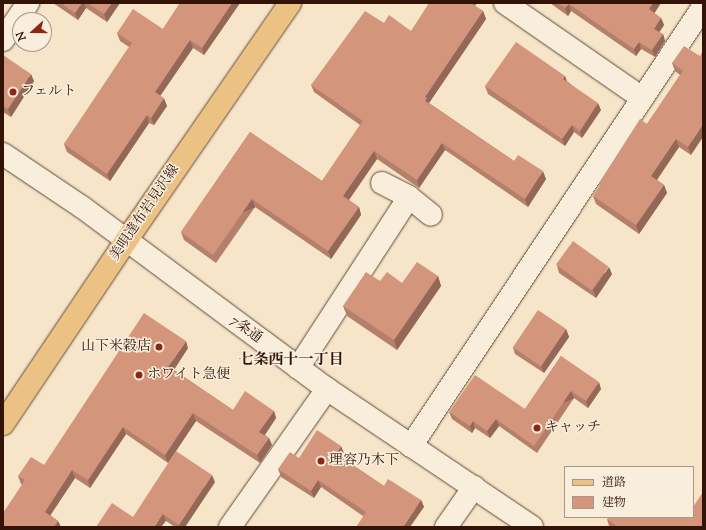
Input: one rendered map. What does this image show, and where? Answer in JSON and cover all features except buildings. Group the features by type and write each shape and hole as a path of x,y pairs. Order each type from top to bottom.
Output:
{"main road":[{"name":"美唄達布岩見沢線","path":"3,424 126,241 290,3"}],"street":[{"path":"3,40 28,3"},
{"path":"515,6 642,98"},
{"path":"412,446 703,7"},
{"name":"7条通","path":"3,154 82,207 327,389 532,527"},
{"path":"382,183 409,197 431,215"},
{"path":"298,368 409,197"},
{"path":"230,527 327,389"},
{"path":"446,527 474,487"}],"place":[{"name":"フェルト","path":"13,92"},
{"name":"山下米穀店","path":"159,347"},
{"name":"ホワイト急便","path":"139,375"},
{"name":"キャッチ","path":"537,428"},
{"name":"理容乃木下","path":"321,461"}],"district":[{"name":"七条西十一丁目","path":"291,361"}]}
